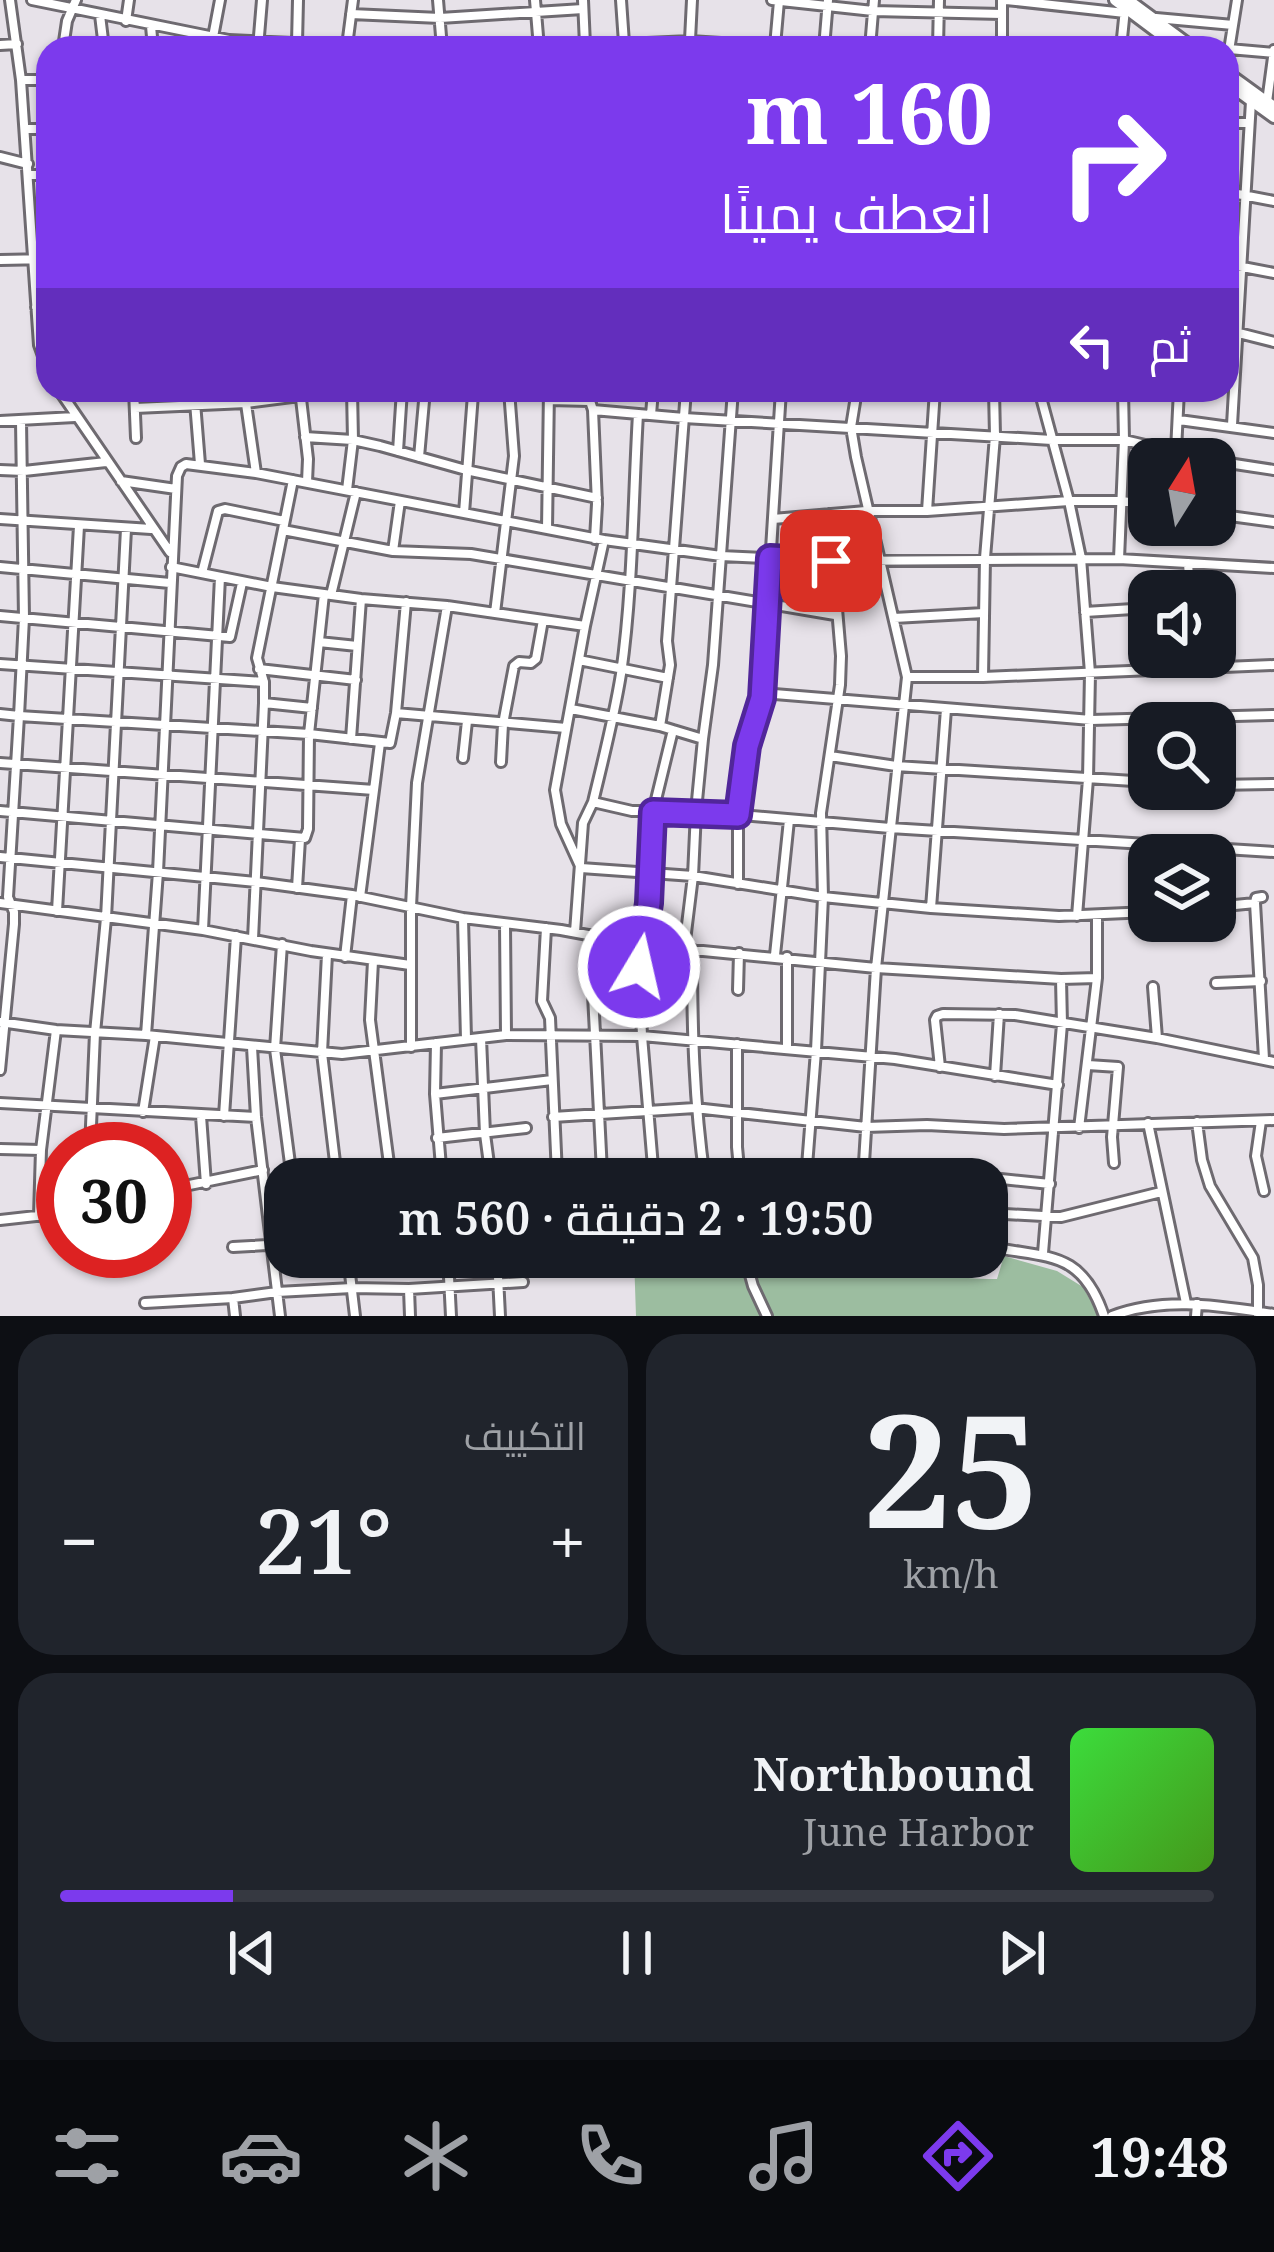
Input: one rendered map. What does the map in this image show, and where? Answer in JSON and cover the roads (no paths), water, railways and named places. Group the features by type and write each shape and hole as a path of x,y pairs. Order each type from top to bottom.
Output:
{"street":[{"path":"10,0 21,80 36,308"},
{"path":"32,0 74,4 100,15 206,36"},
{"path":"126,21 129,0"},
{"path":"213,36 220,0"},
{"path":"259,36 262,0"},
{"path":"297,36 298,0"},
{"path":"348,36 353,0"},
{"path":"438,0 441,36"},
{"path":"621,0 623,36"},
{"path":"690,36 692,0"},
{"path":"775,36 776,0 1002,14"},
{"path":"938,36 939,0"},
{"path":"1001,36 1004,0 1123,5 1152,17 1177,36"},
{"path":"1231,36 1238,0"},
{"path":"825,36 828,3"},
{"path":"66,36 74,4"},
{"path":"351,14 440,18 583,4 585,36"},
{"path":"536,5 539,36"},
{"path":"1123,5 1162,36"},
{"path":"1122,36 1123,5"},
{"path":"871,36 873,6"},
{"path":"100,15 103,36"},
{"path":"1152,17 1233,25"},
{"path":"151,26 151,36"},
{"path":"0,44 17,44"},
{"path":"1239,50 1274,52 1270,105"},
{"path":"21,80 36,80"},
{"path":"1239,82 1270,105"},
{"path":"1239,92 1274,117"},
{"path":"1239,281 1251,101"},
{"path":"1239,123 1249,123"},
{"path":"25,128 36,128"},
{"path":"0,157 36,172"},
{"path":"1239,195 1274,201"},
{"path":"0,260 34,259"},
{"path":"1241,267 1274,273"},
{"path":"1239,334 1274,342"},
{"path":"66,402 172,555"},
{"path":"135,402 136,438"},
{"path":"196,402 200,464"},
{"path":"135,408 251,402"},
{"path":"301,402 307,482"},
{"path":"0,811 307,837 309,734 320,642 351,491 350,402"},
{"path":"398,451 401,402"},
{"path":"419,457 424,402"},
{"path":"464,513 472,402"},
{"path":"495,613 514,456 510,402"},
{"path":"547,529 549,402"},
{"path":"576,402 684,418 1128,441"},
{"path":"580,868 555,799 596,575 599,539 591,402"},
{"path":"651,415 652,402"},
{"path":"660,726 670,665 667,641 685,402"},
{"path":"702,1158 695,1108 688,949 732,402"},
{"path":"738,884 738,815 747,746 762,693 780,402"},
{"path":"855,402 851,427 866,511 908,677 876,968 864,1158"},
{"path":"926,511 934,402"},
{"path":"983,677 994,402"},
{"path":"1042,402 1081,558 1090,673 1088,779 1077,916"},
{"path":"1119,559 1123,402"},
{"path":"1177,438 1179,402"},
{"path":"1232,402 1232,425"},
{"path":"246,403 256,473"},
{"path":"575,932 583,823 593,802 622,669 638,414"},
{"path":"0,422 75,417"},
{"path":"1179,420 1274,433"},
{"path":"5,904 13,859 24,618 21,421"},
{"path":"305,437 353,440 597,498"},
{"path":"0,470 24,472 106,462"},
{"path":"143,1112 151,1035 170,583 177,476 182,467 200,464 256,473 599,539 721,556 831,561 1081,558 1274,568"},
{"path":"1236,464 1274,470"},
{"path":"253,939 264,704 258,650 293,480"},
{"path":"120,481 176,489"},
{"path":"393,550 400,501"},
{"path":"773,519 1070,501 1128,502"},
{"path":"202,573 218,511 223,508 344,542 393,550 448,551 835,615"},
{"path":"808,1158 823,897 820,822 841,656 829,514"},
{"path":"1236,517 1274,522"},
{"path":"0,519 153,529"},
{"path":"57,911 79,526"},
{"path":"91,1122 126,529"},
{"path":"1188,563 1188,570"},
{"path":"0,567 170,583"},
{"path":"171,567 272,587 585,626"},
{"path":"203,930 220,577"},
{"path":"0,616 228,637 242,582"},
{"path":"351,739 361,599"},
{"path":"0,714 392,742 406,602"},
{"path":"411,1047 417,783 447,606"},
{"path":"1085,612 1128,609"},
{"path":"893,618 984,613"},
{"path":"501,762 514,666 536,659 543,620"},
{"path":"320,642 357,646"},
{"path":"579,660 668,677"},
{"path":"0,664 264,682"},
{"path":"1236,667 1274,665"},
{"path":"259,669 356,680"},
{"path":"908,677 1128,672"},
{"path":"762,693 1090,720 1274,715"},
{"path":"264,704 313,708"},
{"path":"571,709 703,739"},
{"path":"931,908 946,709"},
{"path":"396,713 566,728"},
{"path":"463,758 467,721"},
{"path":"652,1158 639,963 653,812 673,730"},
{"path":"345,957 380,743"},
{"path":"830,756 896,766 1128,781"},
{"path":"0,763 374,790"},
{"path":"1236,785 1274,784"},
{"path":"593,802 623,811 1274,852"},
{"path":"775,956 789,820"},
{"path":"297,888 300,839"},
{"path":"0,857 256,882 642,945 876,968 1097,978"},
{"path":"580,868 693,876 882,904 1077,916 1128,914"},
{"path":"940,1067 937,1016 999,1014 1269,1060 1258,900 1236,904"},
{"path":"5,904 203,930 410,965"},
{"path":"0,1070 14,925 14,914 5,904"},
{"path":"1079,1128 1097,978 1097,916"},
{"path":"463,918 466,1040"},
{"path":"505,925 506,1035"},
{"path":"546,928 542,1001 550,1014 555,1158"},
{"path":"590,935 600,1158"},
{"path":"224,1116 236,936"},
{"path":"282,944 275,1049 289,1158"},
{"path":"738,990 739,952"},
{"path":"327,954 322,1053 334,1158"},
{"path":"787,958 788,1049"},
{"path":"374,961 369,1005 388,1158"},
{"path":"1043,1253 1063,1024 1060,979"},
{"path":"1216,983 1261,981"},
{"path":"1153,987 1157,1038"},
{"path":"995,1076 999,1014"},
{"path":"3,1022 322,1053 373,1052 506,1035 642,1036 868,1056 1058,1085"},
{"path":"44,1122 56,1030"},
{"path":"481,1038 488,1158"},
{"path":"436,1043 439,1158"},
{"path":"737,1044 739,1158"},
{"path":"252,1047 264,1178"},
{"path":"1088,1065 1118,1067 1114,1163"},
{"path":"435,1094 552,1080"},
{"path":"0,1102 256,1117"},
{"path":"553,1117 695,1108 866,1127 1055,1129 1274,1120"},
{"path":"201,1116 206,1184"},
{"path":"1261,1120 1256,1156 1264,1191"},
{"path":"1197,1122 1210,1186 1253,1258 1258,1314"},
{"path":"1148,1123 1161,1192 1196,1316"},
{"path":"437,1138 526,1128"},
{"path":"0,1149 36,1150"},
{"path":"192,1186 263,1170"},
{"path":"1008,1180 1050,1184"},
{"path":"1008,1215 1073,1215 1161,1192"},
{"path":"0,1220 36,1216"},
{"path":"233,1247 264,1245"},
{"path":"1008,1249 1043,1253 1065,1263 1088,1280 1113,1315 1146,1306 1191,1303 1274,1314"},
{"path":"276,1278 280,1316"},
{"path":"351,1278 355,1316"},
{"path":"449,1278 451,1316"},
{"path":"499,1278 500,1316"},
{"path":"750,1278 767,1316"},
{"path":"146,1303 277,1292 523,1282"},
{"path":"409,1289 410,1316"},
{"path":"233,1298 235,1316"}]}
